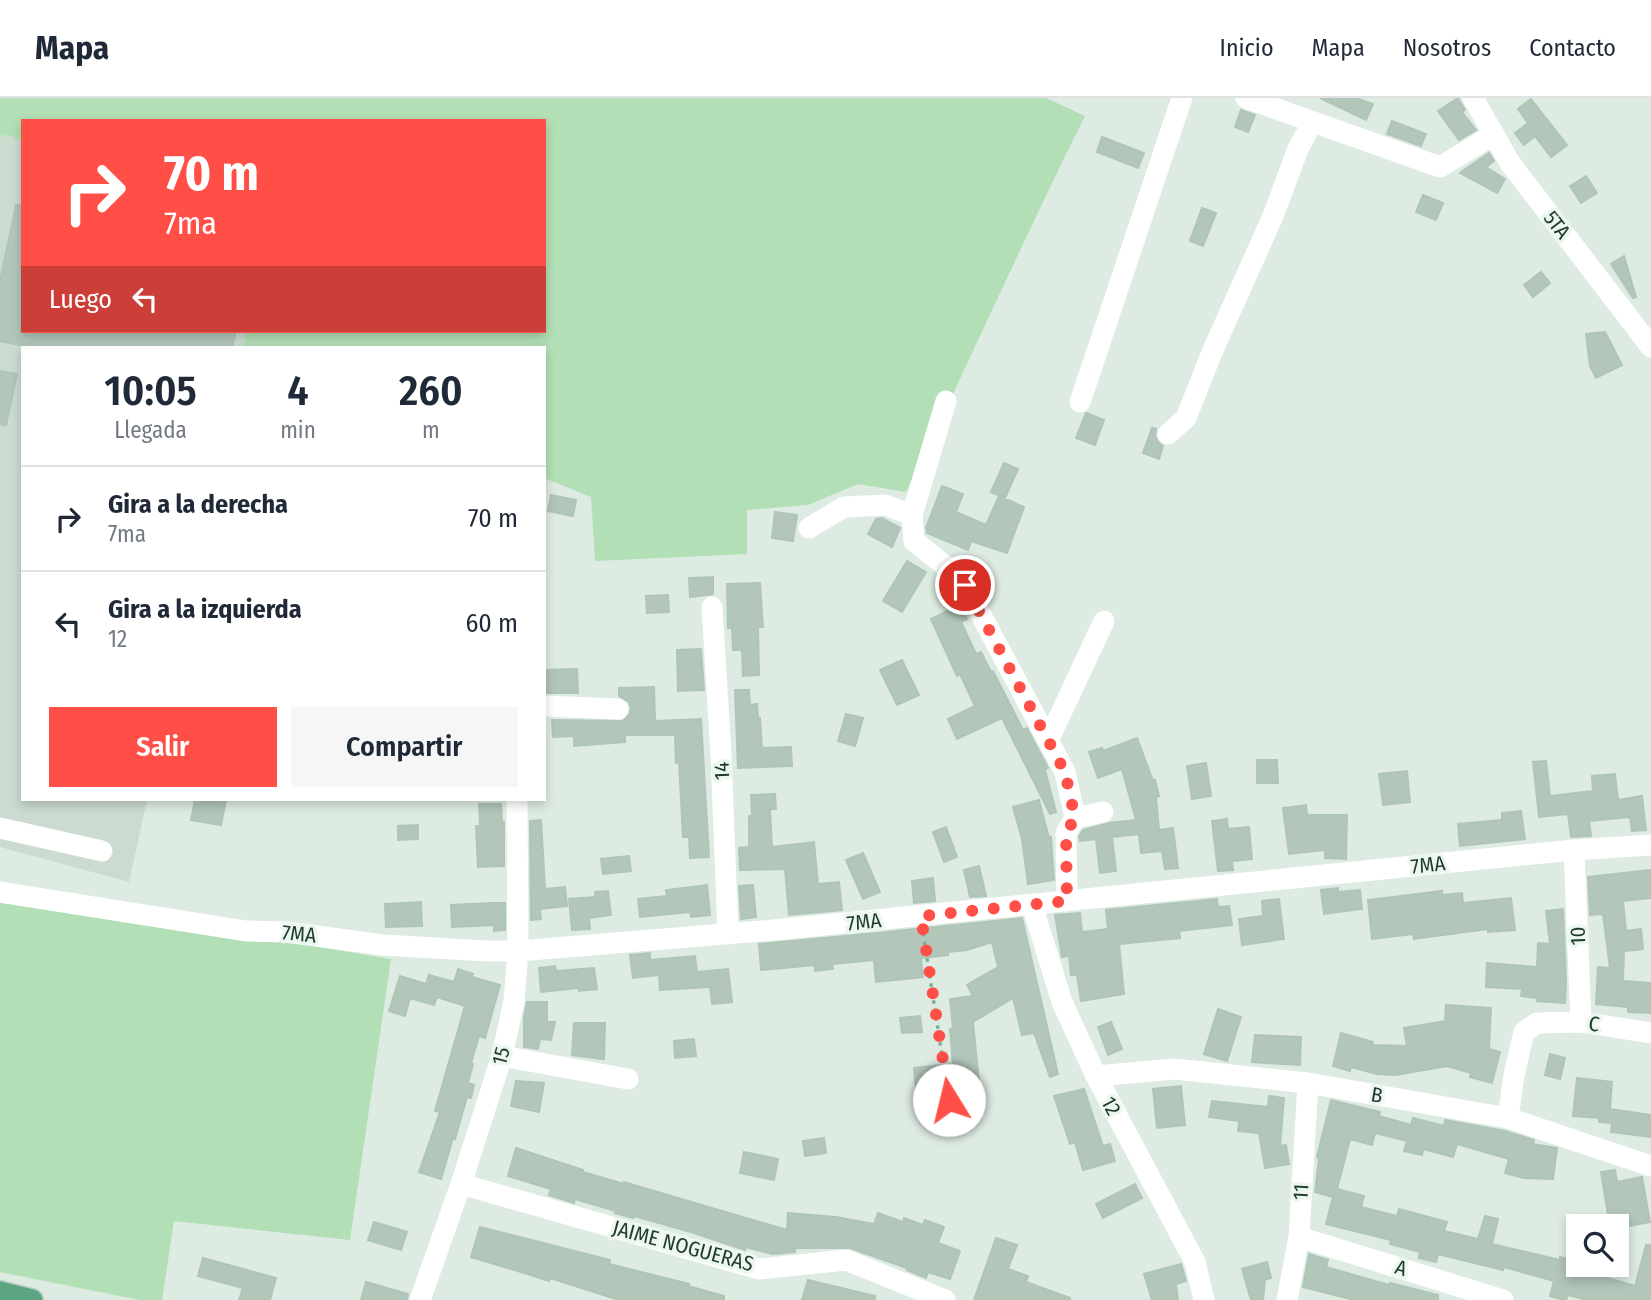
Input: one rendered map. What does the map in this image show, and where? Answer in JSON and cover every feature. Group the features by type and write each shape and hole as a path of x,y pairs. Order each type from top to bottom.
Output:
{"main road":[{"path":"0,1292 33,1300"}],"street":[{"path":"1080,402 1182,98"},
{"path":"1245,98 1440,167 1493,135"},
{"name":"5TA","path":"1473,98 1510,163 1651,347"},
{"path":"1168,434 1186,418 1213,350 1273,216 1298,149 1312,123"},
{"path":"946,401 912,515 914,541 965,585 1065,772 1075,818 1066,833 1067,901"},
{"path":"809,528 844,507 886,505 912,515"},
{"name":"14","path":"712,607 722,755 728,934"},
{"path":"1048,741 1104,621"},
{"path":"546,706 618,709"},
{"name":"15","path":"420,1300 502,1056 514,1001 518,951 517,801"},
{"path":"1075,818 1103,812"},
{"path":"0,828 102,851"},
{"name":"7MA","path":"0,892 246,931 288,932 383,945 518,951 921,916 1574,850 1651,845"},
{"name":"10","path":"1574,850 1581,1022"},
{"name":"12","path":"1031,905 1062,1002 1096,1076 1195,1262 1205,1300"},
{"name":"C","path":"1508,1118 1524,1032 1536,1023 1581,1022 1651,1032"},
{"path":"502,1056 628,1079"},
{"name":"B","path":"1096,1076 1175,1069 1308,1083 1508,1118 1651,1166"},
{"name":"11","path":"1287,1300 1299,1237 1308,1083"},
{"name":"JAIME NOGUERAS","path":"461,1184 759,1269 846,1261 945,1300"},
{"name":"A","path":"1299,1237 1503,1300"}],"path":[{"path":"921,916 949,1100"}],"shaded area":[{"path":"0,134 21,139 21,333 246,333 243,346 21,346 21,801 147,801 129,882 0,847"}],"green space":[{"path":"0,98 1046,98 1085,116 906,492 858,484 808,505 747,510 747,554 595,561 591,497 546,479 546,346 243,346 246,333 546,333 546,119 21,119 21,139 0,134"},
{"path":"0,901 119,914 391,959 350,1240 174,1221 162,1300 140,1300 0,1272"}],"building":[{"path":"1320,98 1356,98 1373,104 1366,120"},
{"path":"1458,98 1465,110 1462,112 1476,130 1459,140 1438,111"},
{"path":"1531,99 1567,145 1551,157 1535,136 1524,145 1515,133 1528,123 1518,109"},
{"path":"1241,110 1255,115 1248,132 1235,127"},
{"path":"1392,121 1426,134 1421,146 1387,134"},
{"path":"1102,137 1144,153 1138,168 1097,152"},
{"path":"1489,153 1494,161 1486,167 1505,179 1497,193 1460,173"},
{"path":"1586,176 1597,193 1581,203 1570,186"},
{"path":"1423,195 1443,203 1436,220 1416,212"},
{"path":"16,205 21,205 21,333 236,333 232,346 24,346 0,341 0,281"},
{"path":"1202,208 1216,213 1203,246 1190,241"},
{"path":"1624,256 1636,297 1633,298 1611,264"},
{"path":"1541,272 1550,283 1533,297 1524,285"},
{"path":"1605,332 1622,365 1596,378 1590,366 1586,334"},
{"path":"0,371 17,374 6,425 0,424"},
{"path":"1086,413 1104,420 1095,445 1076,438"},
{"path":"1152,428 1156,429 1155,436 1163,446 1159,459 1143,453"},
{"path":"1004,463 1018,469 1005,498 991,492"},
{"path":"942,486 963,494 956,512 986,525 999,496 1024,507 1007,553 971,541 968,550 927,533 926,528"},
{"path":"551,495 576,500 573,516 548,511"},
{"path":"775,512 797,515 793,541 772,538"},
{"path":"882,518 900,528 892,547 868,534 876,519"},
{"path":"907,561 926,572 902,612 883,601"},
{"path":"713,577 713,594 690,597 689,578"},
{"path":"760,583 763,627 758,627 759,675 743,676 742,650 733,650 732,628 728,628 727,584"},
{"path":"668,595 669,612 647,613 646,596"},
{"path":"960,605 967,619 961,622 976,654 981,652 991,672 993,671 1023,730 1027,728 1048,768 1045,770 1056,812 1050,814 1002,718 957,739 948,719 975,706 960,674 957,676 931,619"},
{"path":"701,649 704,690 678,691 677,650"},
{"path":"902,660 919,695 897,705 880,670"},
{"path":"577,669 578,693 546,693 546,670"},
{"path":"654,687 655,721 701,719 709,857 690,858 689,837 683,837 675,735 625,735 625,742 574,746 574,736 553,737 552,720 623,721 631,709 629,702 619,696 619,688"},
{"path":"735,690 749,690 750,705 757,704 762,748 791,747 792,766 738,768"},
{"path":"846,714 863,718 855,746 838,741"},
{"path":"1137,738 1159,796 1156,797 1159,830 1173,828 1178,868 1165,869 1162,851 1141,853 1139,834 1112,837 1116,871 1100,873 1096,839 1080,841 1079,836 1083,830 1136,820 1122,769 1098,778 1089,752 1102,748 1103,751"},
{"path":"1257,760 1277,760 1278,783 1257,783"},
{"path":"1546,761 1550,796 1593,791 1592,776 1615,774 1618,800 1642,796 1646,830 1632,831 1630,817 1589,821 1591,836 1571,837 1568,814 1539,817 1533,762"},
{"path":"1206,763 1211,796 1192,799 1187,766"},
{"path":"1407,771 1410,802 1383,805 1379,774"},
{"path":"775,794 776,809 770,809 772,847 814,842 818,884 839,882 842,910 789,915 785,869 740,870 739,848 749,847 751,795"},
{"path":"1039,800 1049,838 1051,837 1054,880 1028,884 1022,839 1013,807"},
{"path":"195,801 226,801 221,825 191,820"},
{"path":"479,804 501,804 504,822 504,866 478,867 476,826 480,826"},
{"path":"1306,805 1307,815 1347,815 1346,859 1325,858 1325,850 1289,854 1283,808"},
{"path":"1521,811 1525,839 1460,846 1458,824 1502,820 1502,813"},
{"path":"1227,819 1228,829 1249,827 1252,859 1232,861 1233,870 1218,871 1212,821"},
{"path":"541,820 545,889 565,887 567,906 540,909 541,919 531,920 530,821"},
{"path":"418,825 418,839 398,840 398,826"},
{"path":"946,827 957,857 944,862 933,832"},
{"path":"863,853 880,892 863,899 846,860"},
{"path":"629,856 631,871 603,874 601,859"},
{"path":"979,866 986,896 970,897 964,870"},
{"path":"1651,870 1651,898 1623,901 1626,931 1641,929 1643,949 1624,951 1623,981 1651,983 1650,1013 1628,1012 1628,1007 1596,1004 1598,967 1610,968 1603,914 1590,915 1588,877"},
{"path":"933,878 935,901 914,903 912,881"},
{"path":"707,885 710,915 691,917 690,912 640,917 638,899 667,896 666,890"},
{"path":"753,885 756,917 741,919 739,886"},
{"path":"1338,888 1338,892 1360,890 1362,909 1324,914 1321,890"},
{"path":"608,891 611,915 589,918 590,929 572,930 569,899 595,897 595,892"},
{"path":"1442,891 1442,895 1462,893 1463,903 1511,898 1515,930 1488,932 1488,929 1414,939 1413,934 1372,939 1368,900"},
{"path":"1217,899 1218,907 1229,906 1232,925 1179,931 1180,938 1119,944 1124,994 1081,1001 1077,975 1071,975 1069,956 1062,957 1055,915 1080,913 1082,932 1108,929 1106,910"},
{"path":"1279,899 1284,939 1242,945 1239,919 1263,916 1262,901"},
{"path":"421,902 422,926 386,927 385,904"},
{"path":"505,903 505,930 494,931 494,925 452,927 451,905"},
{"path":"1563,909 1565,1003 1537,1001 1537,998 1521,996 1522,989 1486,987 1487,963 1537,967 1538,943 1550,944 1546,911"},
{"path":"1022,918 1058,1074 1050,1077 1034,1033 1022,1035 1013,998 973,1022 979,1083 944,1087 948,1124 931,1126 928,1098 917,1099 914,1068 953,1064 950,999 973,996 967,985 998,967 992,942 967,950 948,952 948,955 921,958 923,977 876,982 874,960 832,964 833,969 815,971 815,965 761,970 759,944"},
{"path":"650,953 650,960 695,956 697,972 728,969 732,1002 712,1004 710,987 660,990 659,975 633,978 630,955"},
{"path":"555,966 556,971 594,968 597,989 541,992 539,968"},
{"path":"458,969 473,974 472,977 500,985 485,1038 479,1036 468,1083 474,1085 471,1098 467,1097 441,1179 419,1172 440,1112 435,1111 465,1006 437,997 434,1005 410,998 405,1016 389,1011 400,976 426,984 429,975 454,982"},
{"path":"527,1002 547,1002 547,1022 555,1022 551,1040 540,1039 538,1049 524,1047"},
{"path":"1446,1005 1491,1008 1489,1049 1500,1052 1492,1083 1470,1077 1471,1073 1447,1066 1396,1075 1377,1074 1351,1067 1350,1071 1333,1066 1341,1033 1373,1042 1372,1045 1407,1046 1404,1028 1445,1021"},
{"path":"1218,1009 1241,1017 1227,1061 1204,1054"},
{"path":"920,1016 922,1032 902,1033 900,1018"},
{"path":"1111,1022 1122,1049 1108,1055 1098,1027"},
{"path":"574,1023 605,1023 604,1059 572,1055"},
{"path":"1255,1035 1301,1037 1300,1065 1252,1062"},
{"path":"694,1039 696,1056 675,1058 674,1041"},
{"path":"1550,1054 1565,1058 1560,1079 1545,1075"},
{"path":"1577,1078 1612,1082 1610,1109 1651,1115 1651,1137 1611,1132 1612,1123 1599,1122 1599,1118 1573,1116"},
{"path":"516,1081 544,1083 539,1112 511,1106"},
{"path":"1181,1086 1185,1125 1157,1128 1153,1089"},
{"path":"1084,1089 1103,1146 1110,1144 1115,1161 1083,1170 1075,1142 1070,1144 1054,1096"},
{"path":"1269,1096 1284,1098 1280,1146 1286,1145 1289,1164 1265,1168 1259,1133 1238,1131 1239,1121 1209,1117 1212,1101 1268,1107"},
{"path":"1331,1100 1380,1112 1379,1116 1411,1125 1413,1118 1444,1126 1445,1120 1505,1131 1534,1140 1533,1144 1557,1148 1553,1179 1524,1178 1505,1173 1509,1159 1457,1144 1453,1157 1423,1149 1422,1155 1404,1151 1407,1141 1375,1133 1372,1145 1350,1139 1337,1189 1364,1196 1361,1207 1397,1216 1399,1209 1447,1222 1444,1231 1478,1239 1485,1216 1498,1219 1492,1244 1560,1260 1560,1257 1566,1258 1566,1277 1604,1277 1635,1286 1646,1245 1651,1245 1651,1300 1587,1300 1568,1295 1564,1300 1550,1296 1554,1281 1504,1267 1503,1270 1438,1254 1436,1262 1419,1258 1420,1252 1390,1244 1391,1240 1326,1224 1333,1197 1315,1192 1319,1159 1317,1157"},
{"path":"824,1138 826,1153 805,1156 803,1141"},
{"path":"516,1148 583,1172 787,1230 788,1213 836,1217 874,1224 878,1213 903,1222 904,1218 923,1225 925,1220 944,1227 938,1243 960,1251 950,1279 928,1272 926,1278 907,1268 850,1248 795,1248 795,1252 772,1254 746,1247 745,1250 575,1199 574,1203 549,1195 551,1189 508,1176"},
{"path":"744,1152 778,1159 774,1180 740,1173"},
{"path":"1615,1170 1617,1182 1642,1177 1650,1222 1629,1226 1629,1214 1608,1214 1601,1172"},
{"path":"1135,1184 1142,1198 1103,1218 1096,1204"},
{"path":"374,1222 407,1232 401,1250 368,1240"},
{"path":"480,1227 610,1260 609,1264 689,1284 688,1286 724,1296 724,1300 619,1300 550,1278 549,1281 471,1257"},
{"path":"996,1238 1017,1245 1008,1269 1028,1276 1026,1282 1070,1300 974,1300"},
{"path":"1309,1254 1328,1260 1326,1267 1389,1285 1390,1283 1438,1295 1438,1300 1354,1300 1303,1287"},
{"path":"203,1258 276,1278 270,1300 239,1300 243,1288 198,1276"},
{"path":"1267,1262 1271,1278 1265,1280 1263,1300 1251,1300 1242,1269"},
{"path":"1181,1264 1186,1281 1176,1284 1178,1300 1152,1300 1144,1274"},
{"path":"808,1280 875,1296 875,1300 802,1300"},
{"path":"366,1282 408,1294 407,1300 361,1300"}],"route":[{"path":"949,1100 921,916 1067,901 1066,833 1075,818 1065,772 965,585"}]}
